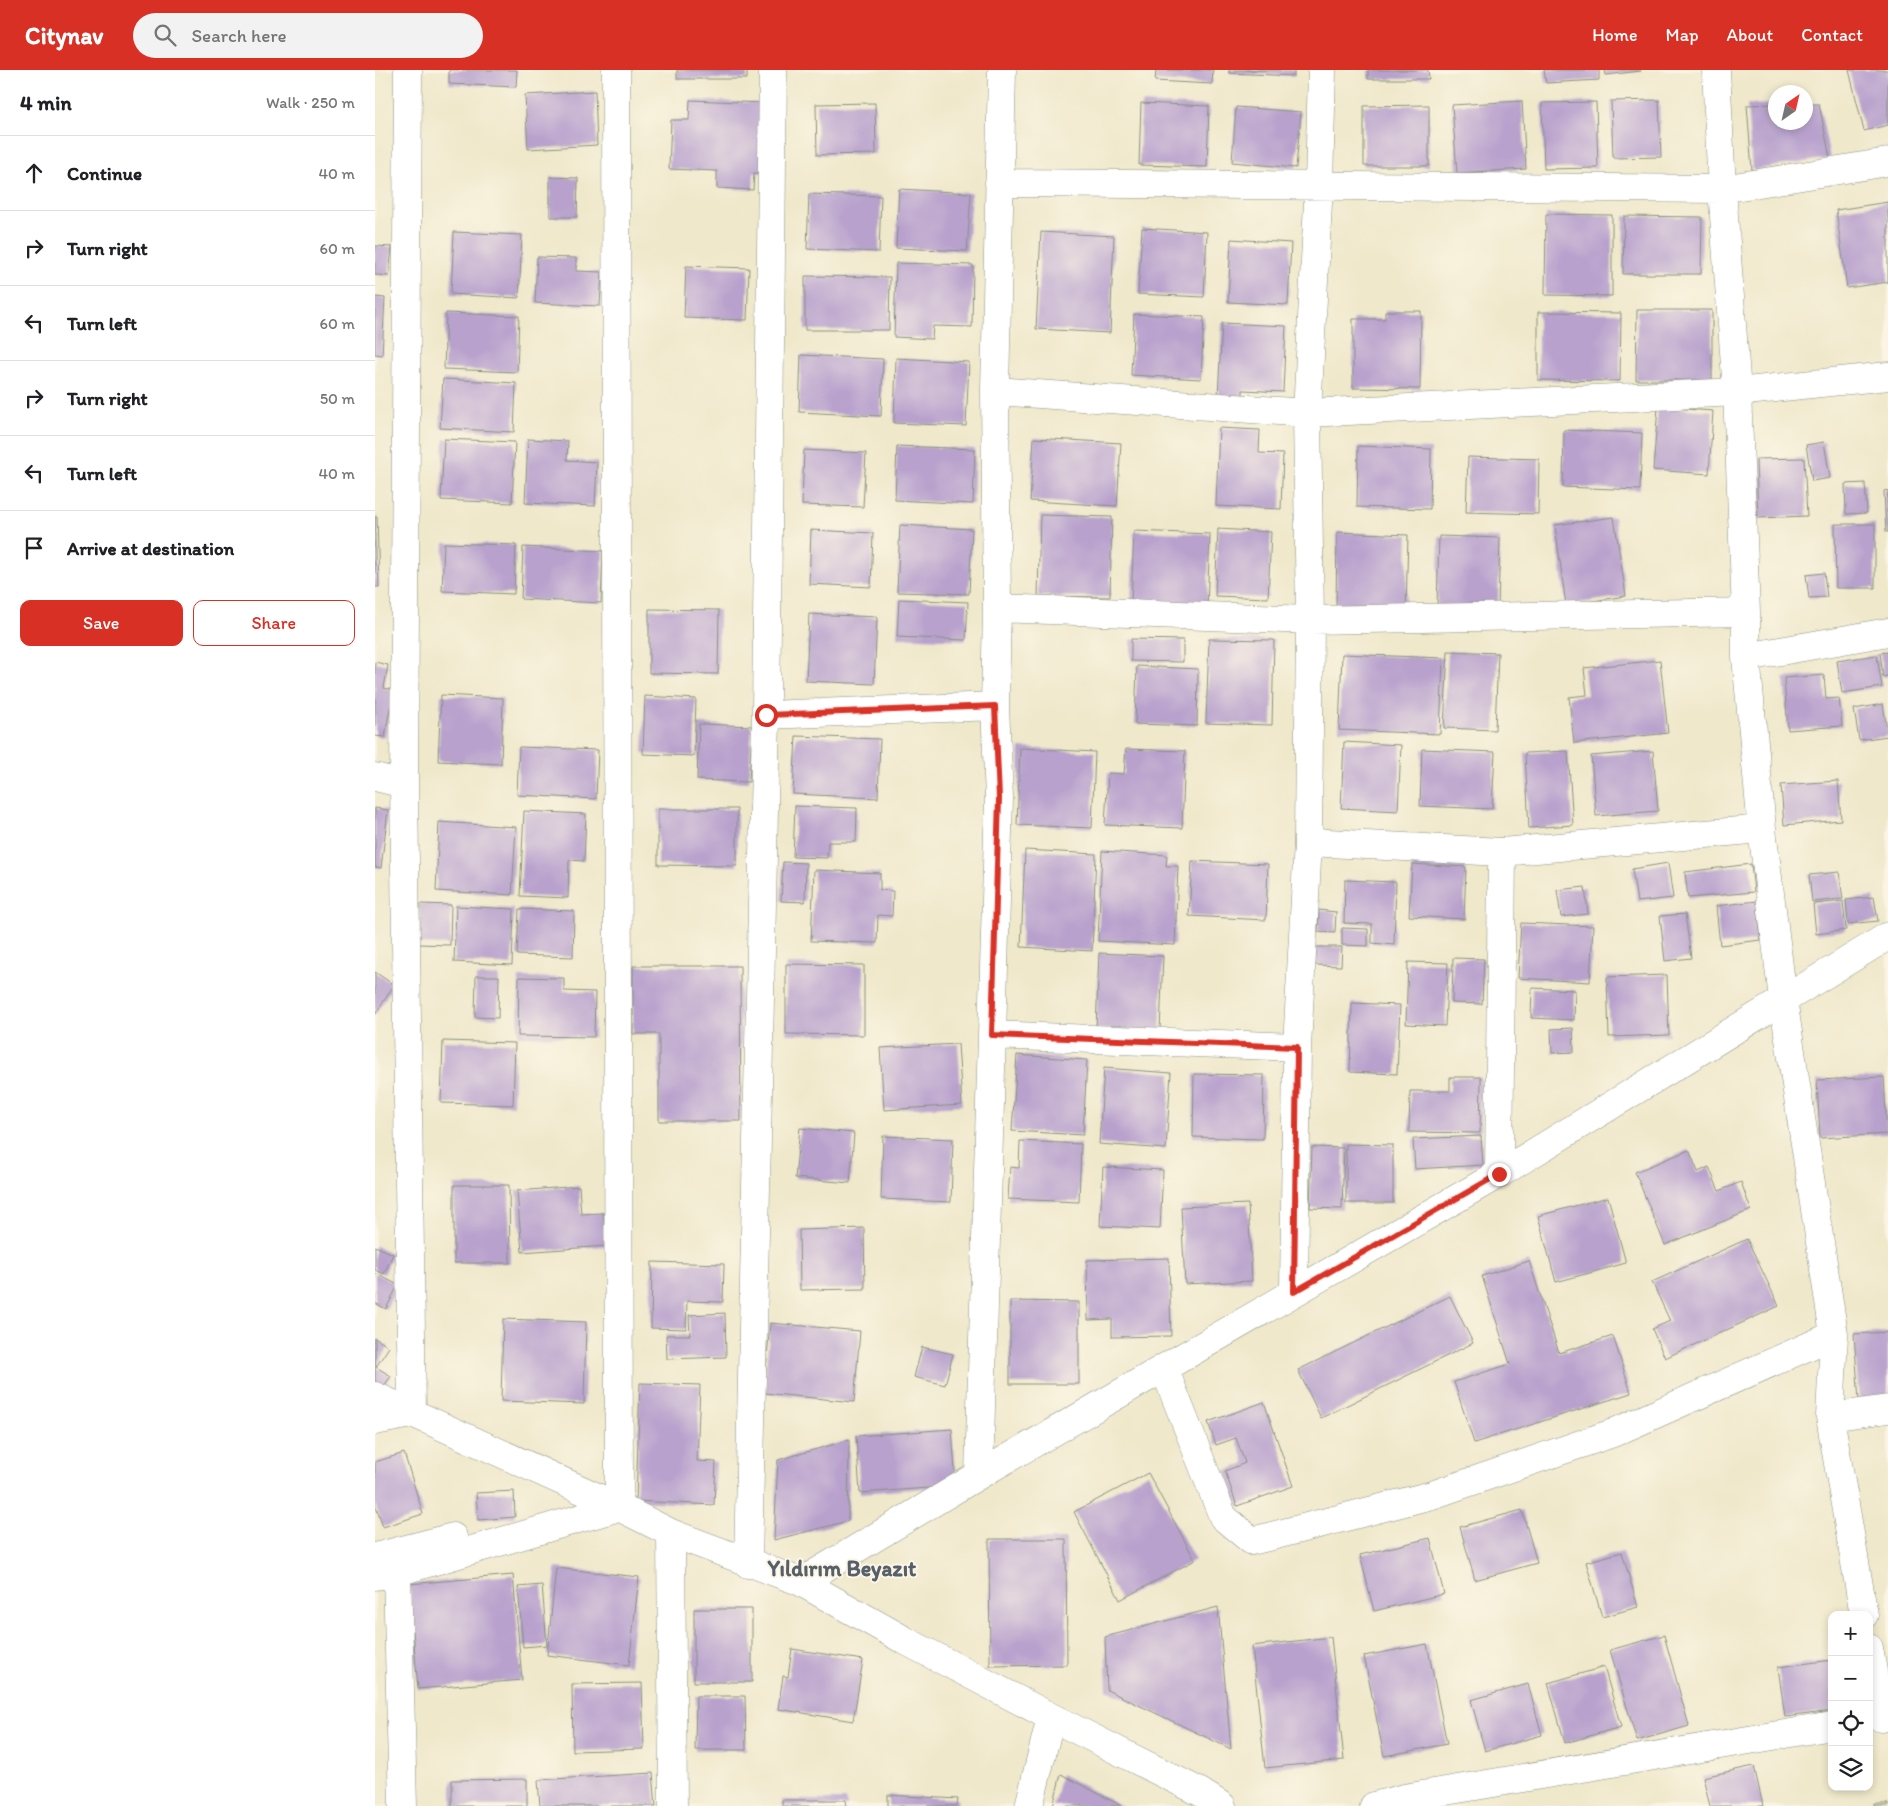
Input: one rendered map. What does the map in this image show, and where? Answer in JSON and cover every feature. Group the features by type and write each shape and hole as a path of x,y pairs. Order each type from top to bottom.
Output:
{"street":[{"path":"408,70 405,784 412,1414"},
{"path":"609,1503 616,70"},
{"path":"748,1564 766,715 773,70"},
{"path":"979,1475 999,798 995,706 997,608 995,392 1002,70"},
{"path":"1294,1292 1297,1047 1308,842 1310,620 1307,413 1319,184 1322,70"},
{"path":"1716,70 1722,189 1737,392 1746,656 1762,829 1783,999 1834,1335 1830,1417 1863,1611"},
{"path":"999,183 1319,184 1722,189 1888,162"},
{"path":"995,392 1307,413 1737,392 1888,376"},
{"path":"997,608 1310,620 1746,612"},
{"path":"1746,656 1888,632"},
{"path":"766,715 995,706"},
{"path":"375,777 405,784"},
{"path":"1308,842 1502,852 1762,829"},
{"path":"1499,1174 1502,852"},
{"path":"801,1582 979,1475 1499,1174 1888,936"},
{"path":"992,1035 1297,1047"},
{"path":"1164,1368 1223,1517 1252,1541 1432,1495 1613,1433 1834,1335"},
{"path":"375,1396 609,1503 671,1534 801,1582 904,1640 1200,1792 1222,1806"},
{"path":"1830,1417 1888,1409"},
{"path":"375,1421 412,1414"},
{"path":"403,1806 382,1569 609,1503"},
{"path":"671,1534 673,1806"},
{"path":"1870,1656 1879,1718"},
{"path":"1029,1806 1051,1717"},
{"path":"1374,1806 1404,1798 1828,1727"}],"building":[{"path":"449,70 517,70 516,87 449,84"},
{"path":"677,70 747,70 747,79 677,79"},
{"path":"1156,70 1213,70 1212,84 1155,81"},
{"path":"1229,70 1294,70 1294,76 1229,73"},
{"path":"1368,70 1428,70 1429,79 1368,79"},
{"path":"1544,70 1599,70 1599,80 1546,83"},
{"path":"1605,70 1641,70 1641,71 1606,75"},
{"path":"1849,70 1888,70 1888,125 1864,131"},
{"path":"595,91 597,145 528,149 525,95"},
{"path":"690,100 765,103 762,173 754,173 753,190 717,188 717,171 669,169 671,120 689,120"},
{"path":"1659,100 1661,157 1613,158 1611,101"},
{"path":"1522,101 1526,169 1457,173 1452,105"},
{"path":"1596,102 1598,168 1544,169 1542,103"},
{"path":"875,103 876,154 817,155 816,104"},
{"path":"1141,103 1209,106 1207,167 1139,165"},
{"path":"1768,104 1768,130 1813,130 1813,104 1819,104 1830,158 1752,170 1747,105"},
{"path":"1429,105 1429,166 1364,166 1364,106"},
{"path":"1236,107 1301,112 1296,168 1232,162"},
{"path":"550,177 578,178 577,217 550,217"},
{"path":"899,189 971,193 967,251 896,248"},
{"path":"809,194 881,196 879,252 807,249"},
{"path":"1888,202 1888,282 1847,288 1836,210"},
{"path":"1546,214 1612,215 1612,296 1545,295"},
{"path":"1624,216 1702,217 1701,274 1623,274"},
{"path":"1142,228 1207,232 1204,297 1138,294"},
{"path":"454,232 522,235 519,298 451,294"},
{"path":"1041,232 1114,236 1110,333 1036,329"},
{"path":"1231,239 1291,243 1288,305 1228,302"},
{"path":"375,246 392,247 389,276 375,275"},
{"path":"537,257 576,258 576,271 602,272 600,306 535,303"},
{"path":"896,263 973,265 972,327 933,326 932,339 894,337"},
{"path":"686,266 749,268 747,320 684,318"},
{"path":"805,276 890,277 889,330 805,330"},
{"path":"375,297 385,298 382,355 375,354"},
{"path":"1637,310 1712,310 1712,380 1636,380"},
{"path":"1385,311 1421,311 1420,389 1353,388 1353,319 1385,319"},
{"path":"1538,312 1621,313 1620,381 1538,380"},
{"path":"446,313 519,316 517,372 444,369"},
{"path":"1134,314 1204,317 1201,379 1131,375"},
{"path":"1222,323 1286,326 1283,392 1243,390 1243,398 1218,396"},
{"path":"801,355 883,359 881,416 799,412"},
{"path":"896,358 969,362 966,426 894,423"},
{"path":"443,379 516,383 514,432 440,428"},
{"path":"1658,407 1713,411 1709,474 1653,470"},
{"path":"1219,428 1260,430 1259,453 1283,454 1281,509 1216,506"},
{"path":"1564,430 1642,433 1640,490 1563,487"},
{"path":"1034,438 1121,443 1117,506 1030,501"},
{"path":"444,439 515,442 512,503 441,500"},
{"path":"528,439 568,441 567,460 597,462 595,506 525,503"},
{"path":"1824,442 1830,478 1812,481 1806,445"},
{"path":"897,446 975,449 973,504 895,500"},
{"path":"1358,446 1431,449 1430,509 1357,507"},
{"path":"804,450 866,453 863,507 802,505"},
{"path":"1468,457 1539,459 1538,514 1466,512"},
{"path":"1804,458 1807,516 1758,518 1756,459"},
{"path":"1865,483 1867,513 1846,514 1845,484"},
{"path":"1888,490 1888,532 1886,532 1884,491"},
{"path":"1040,515 1112,517 1110,597 1038,596"},
{"path":"375,517 377,517 379,587 375,587"},
{"path":"1614,517 1626,596 1566,605 1555,525"},
{"path":"1835,524 1875,524 1875,588 1836,588"},
{"path":"900,525 972,529 969,594 897,592"},
{"path":"1218,529 1271,532 1268,598 1215,596"},
{"path":"811,530 873,533 871,587 809,584"},
{"path":"1134,531 1210,534 1207,607 1131,604"},
{"path":"1337,532 1408,535 1406,610 1336,608"},
{"path":"1439,536 1500,538 1498,608 1437,606"},
{"path":"444,543 516,545 514,594 442,591"},
{"path":"523,547 603,551 601,603 521,599"},
{"path":"1824,573 1827,597 1809,598 1806,575"},
{"path":"899,599 968,602 966,640 897,637"},
{"path":"649,609 719,610 718,674 649,673"},
{"path":"809,614 877,617 874,684 806,681"},
{"path":"1131,639 1183,640 1183,662 1131,661"},
{"path":"1209,639 1274,640 1272,725 1206,723"},
{"path":"1448,651 1498,653 1495,730 1444,728"},
{"path":"1888,652 1888,676 1883,677 1880,653"},
{"path":"1342,654 1443,658 1440,734 1339,730"},
{"path":"1877,655 1882,687 1842,693 1837,661"},
{"path":"1660,660 1668,733 1574,743 1569,697 1587,695 1584,668"},
{"path":"375,662 388,665 384,688 393,690 385,737 375,736"},
{"path":"1137,666 1198,669 1197,726 1135,724"},
{"path":"1824,675 1826,699 1839,698 1842,726 1788,730 1784,678"},
{"path":"441,695 503,698 501,764 438,761"},
{"path":"645,696 696,699 694,756 643,754"},
{"path":"1883,704 1888,736 1859,740 1854,709"},
{"path":"699,724 752,726 749,782 697,780"},
{"path":"796,736 880,739 878,798 793,794"},
{"path":"1344,742 1401,745 1398,811 1341,808"},
{"path":"519,747 598,750 596,799 517,795"},
{"path":"1020,748 1095,752 1092,828 1017,825"},
{"path":"1126,749 1185,751 1182,828 1105,825 1108,773 1124,774"},
{"path":"1422,749 1495,752 1492,809 1420,806"},
{"path":"1568,751 1573,825 1529,828 1525,753"},
{"path":"1653,751 1658,811 1596,816 1591,756"},
{"path":"1838,781 1841,820 1784,825 1781,785"},
{"path":"795,806 857,808 856,842 828,842 827,858 793,857"},
{"path":"375,808 388,810 381,868 375,867"},
{"path":"658,809 737,809 737,866 658,865"},
{"path":"524,811 586,814 584,861 569,860 568,898 520,896"},
{"path":"439,822 516,827 512,895 436,891"},
{"path":"1025,850 1096,854 1092,951 1021,947"},
{"path":"1102,851 1167,855 1166,866 1178,866 1175,945 1098,941"},
{"path":"1192,861 1268,864 1266,920 1189,916"},
{"path":"783,862 806,863 805,902 781,901"},
{"path":"1668,863 1673,898 1637,902 1632,869"},
{"path":"1412,864 1466,867 1464,919 1409,916"},
{"path":"1751,864 1754,892 1688,898 1685,872"},
{"path":"814,870 880,873 880,890 893,891 892,916 878,915 877,943 811,941"},
{"path":"1839,872 1843,899 1812,902 1809,875"},
{"path":"1345,880 1396,882 1394,945 1372,943 1372,924 1344,923"},
{"path":"1585,887 1588,914 1561,917 1557,890"},
{"path":"1874,897 1878,921 1848,924 1846,900"},
{"path":"1757,901 1761,940 1720,945 1716,906"},
{"path":"1843,901 1846,930 1816,934 1813,904"},
{"path":"420,904 451,905 450,945 418,944"},
{"path":"456,906 514,909 512,965 454,962"},
{"path":"519,909 574,911 573,957 517,955"},
{"path":"1319,910 1336,912 1335,933 1318,932"},
{"path":"1685,914 1691,958 1665,961 1660,916"},
{"path":"1521,923 1593,926 1590,982 1518,978"},
{"path":"1342,928 1368,929 1368,946 1342,945"},
{"path":"1316,947 1342,947 1341,966 1315,965"},
{"path":"1099,953 1163,956 1160,1031 1096,1029"},
{"path":"1453,958 1484,959 1482,1004 1452,1003"},
{"path":"1408,962 1448,963 1445,1026 1406,1024"},
{"path":"786,964 864,965 864,1035 786,1034"},
{"path":"633,966 740,966 741,1121 659,1121 659,1034 633,1034"},
{"path":"375,972 394,985 375,1015"},
{"path":"1667,975 1669,1035 1609,1037 1607,977"},
{"path":"476,976 499,976 498,1018 475,1017"},
{"path":"519,977 564,978 564,991 595,992 594,1037 518,1036"},
{"path":"1532,988 1575,990 1574,1020 1531,1018"},
{"path":"1352,1003 1400,1005 1397,1074 1350,1072"},
{"path":"1573,1028 1574,1052 1552,1053 1551,1029"},
{"path":"443,1041 515,1043 513,1105 441,1103"},
{"path":"958,1044 962,1105 884,1110 880,1048"},
{"path":"1017,1055 1087,1060 1083,1135 1012,1131"},
{"path":"1104,1068 1171,1073 1166,1149 1099,1144"},
{"path":"1194,1074 1264,1075 1263,1139 1193,1137"},
{"path":"1450,1077 1481,1077 1480,1133 1409,1132 1410,1091 1450,1091"},
{"path":"1884,1077 1887,1134 1820,1138 1817,1080"},
{"path":"800,1128 854,1133 850,1183 795,1178"},
{"path":"883,1136 953,1139 951,1202 881,1199"},
{"path":"1481,1136 1483,1165 1415,1169 1413,1139"},
{"path":"1020,1141 1081,1144 1079,1202 1008,1199 1010,1167 1019,1168"},
{"path":"1346,1144 1393,1145 1393,1203 1346,1203"},
{"path":"1312,1147 1344,1148 1342,1209 1310,1208"},
{"path":"1689,1150 1698,1172 1709,1167 1719,1191 1741,1182 1751,1210 1665,1245 1635,1172"},
{"path":"1103,1167 1163,1170 1160,1229 1100,1226"},
{"path":"454,1185 509,1185 510,1263 454,1263"},
{"path":"579,1186 581,1214 603,1213 606,1246 522,1252 517,1191"},
{"path":"1608,1197 1626,1263 1556,1282 1538,1216"},
{"path":"1248,1204 1252,1281 1185,1284 1181,1207"},
{"path":"864,1228 865,1289 800,1290 799,1230"},
{"path":"1747,1239 1779,1306 1665,1358 1652,1329 1670,1321 1652,1282"},
{"path":"375,1246 393,1254 384,1274 375,1270"},
{"path":"1169,1258 1171,1336 1112,1337 1112,1319 1088,1320 1087,1260"},
{"path":"1529,1261 1559,1353 1613,1336 1631,1393 1474,1443 1454,1382 1510,1364 1482,1276"},
{"path":"652,1262 724,1264 723,1302 687,1301 686,1329 651,1328"},
{"path":"375,1273 398,1285 386,1309 375,1303"},
{"path":"1450,1296 1473,1343 1321,1418 1298,1370"},
{"path":"1010,1301 1079,1302 1079,1384 1010,1384"},
{"path":"725,1313 726,1357 667,1359 666,1335 690,1335 689,1315"},
{"path":"503,1319 586,1322 584,1404 501,1401"},
{"path":"770,1323 860,1331 854,1402 764,1393"},
{"path":"1888,1332 1888,1399 1859,1401 1854,1334"},
{"path":"375,1338 389,1347 376,1367 391,1376 382,1389 375,1385"},
{"path":"922,1347 953,1354 945,1385 914,1377"},
{"path":"640,1383 700,1385 697,1461 716,1462 714,1505 636,1501"},
{"path":"1264,1402 1293,1486 1237,1506 1225,1471 1245,1463 1236,1438 1216,1445 1208,1422"},
{"path":"952,1429 956,1486 860,1493 856,1436"},
{"path":"849,1440 848,1521 774,1540 778,1460"},
{"path":"404,1453 423,1514 383,1527 375,1504 375,1462"},
{"path":"1148,1473 1195,1560 1120,1600 1074,1512"},
{"path":"514,1491 515,1517 478,1520 476,1493"},
{"path":"1522,1510 1537,1563 1475,1580 1460,1527"},
{"path":"1430,1538 1444,1594 1374,1611 1360,1555"},
{"path":"989,1539 1066,1539 1067,1665 990,1666"},
{"path":"1622,1552 1638,1607 1602,1617 1586,1562"},
{"path":"556,1568 639,1577 629,1665 547,1655"},
{"path":"513,1575 522,1680 418,1689 409,1584"},
{"path":"542,1585 547,1645 523,1647 518,1587"},
{"path":"1218,1607 1231,1749 1107,1690 1105,1637"},
{"path":"694,1609 752,1609 752,1682 694,1682"},
{"path":"1664,1635 1689,1726 1637,1741 1610,1650"},
{"path":"1331,1637 1344,1760 1265,1768 1252,1646"},
{"path":"1427,1644 1447,1744 1384,1756 1364,1656"},
{"path":"792,1649 863,1660 853,1721 778,1709 783,1676 788,1677"},
{"path":"1828,1661 1828,1712 1785,1717 1778,1667"},
{"path":"1604,1667 1621,1727 1565,1743 1548,1683"},
{"path":"642,1683 644,1749 573,1751 572,1684"},
{"path":"1528,1684 1542,1735 1485,1751 1471,1700"},
{"path":"696,1696 745,1696 746,1750 695,1750"},
{"path":"1754,1766 1763,1806 1710,1806 1703,1777"},
{"path":"653,1773 656,1806 540,1806 538,1780"},
{"path":"1061,1774 1122,1806 1053,1806"},
{"path":"527,1779 527,1806 452,1806 452,1780"},
{"path":"888,1795 958,1799 957,1806 888,1806"},
{"path":"782,1800 846,1800 847,1806 782,1806"},
{"path":"1874,1804 1888,1804 1888,1806 1874,1806"}],"district":[{"name":"Yıldırım Beyazıt","path":"842,1568"}],"route":[{"path":"766,715 995,706 999,798 992,1035 1297,1047 1294,1292 1499,1174"}]}
